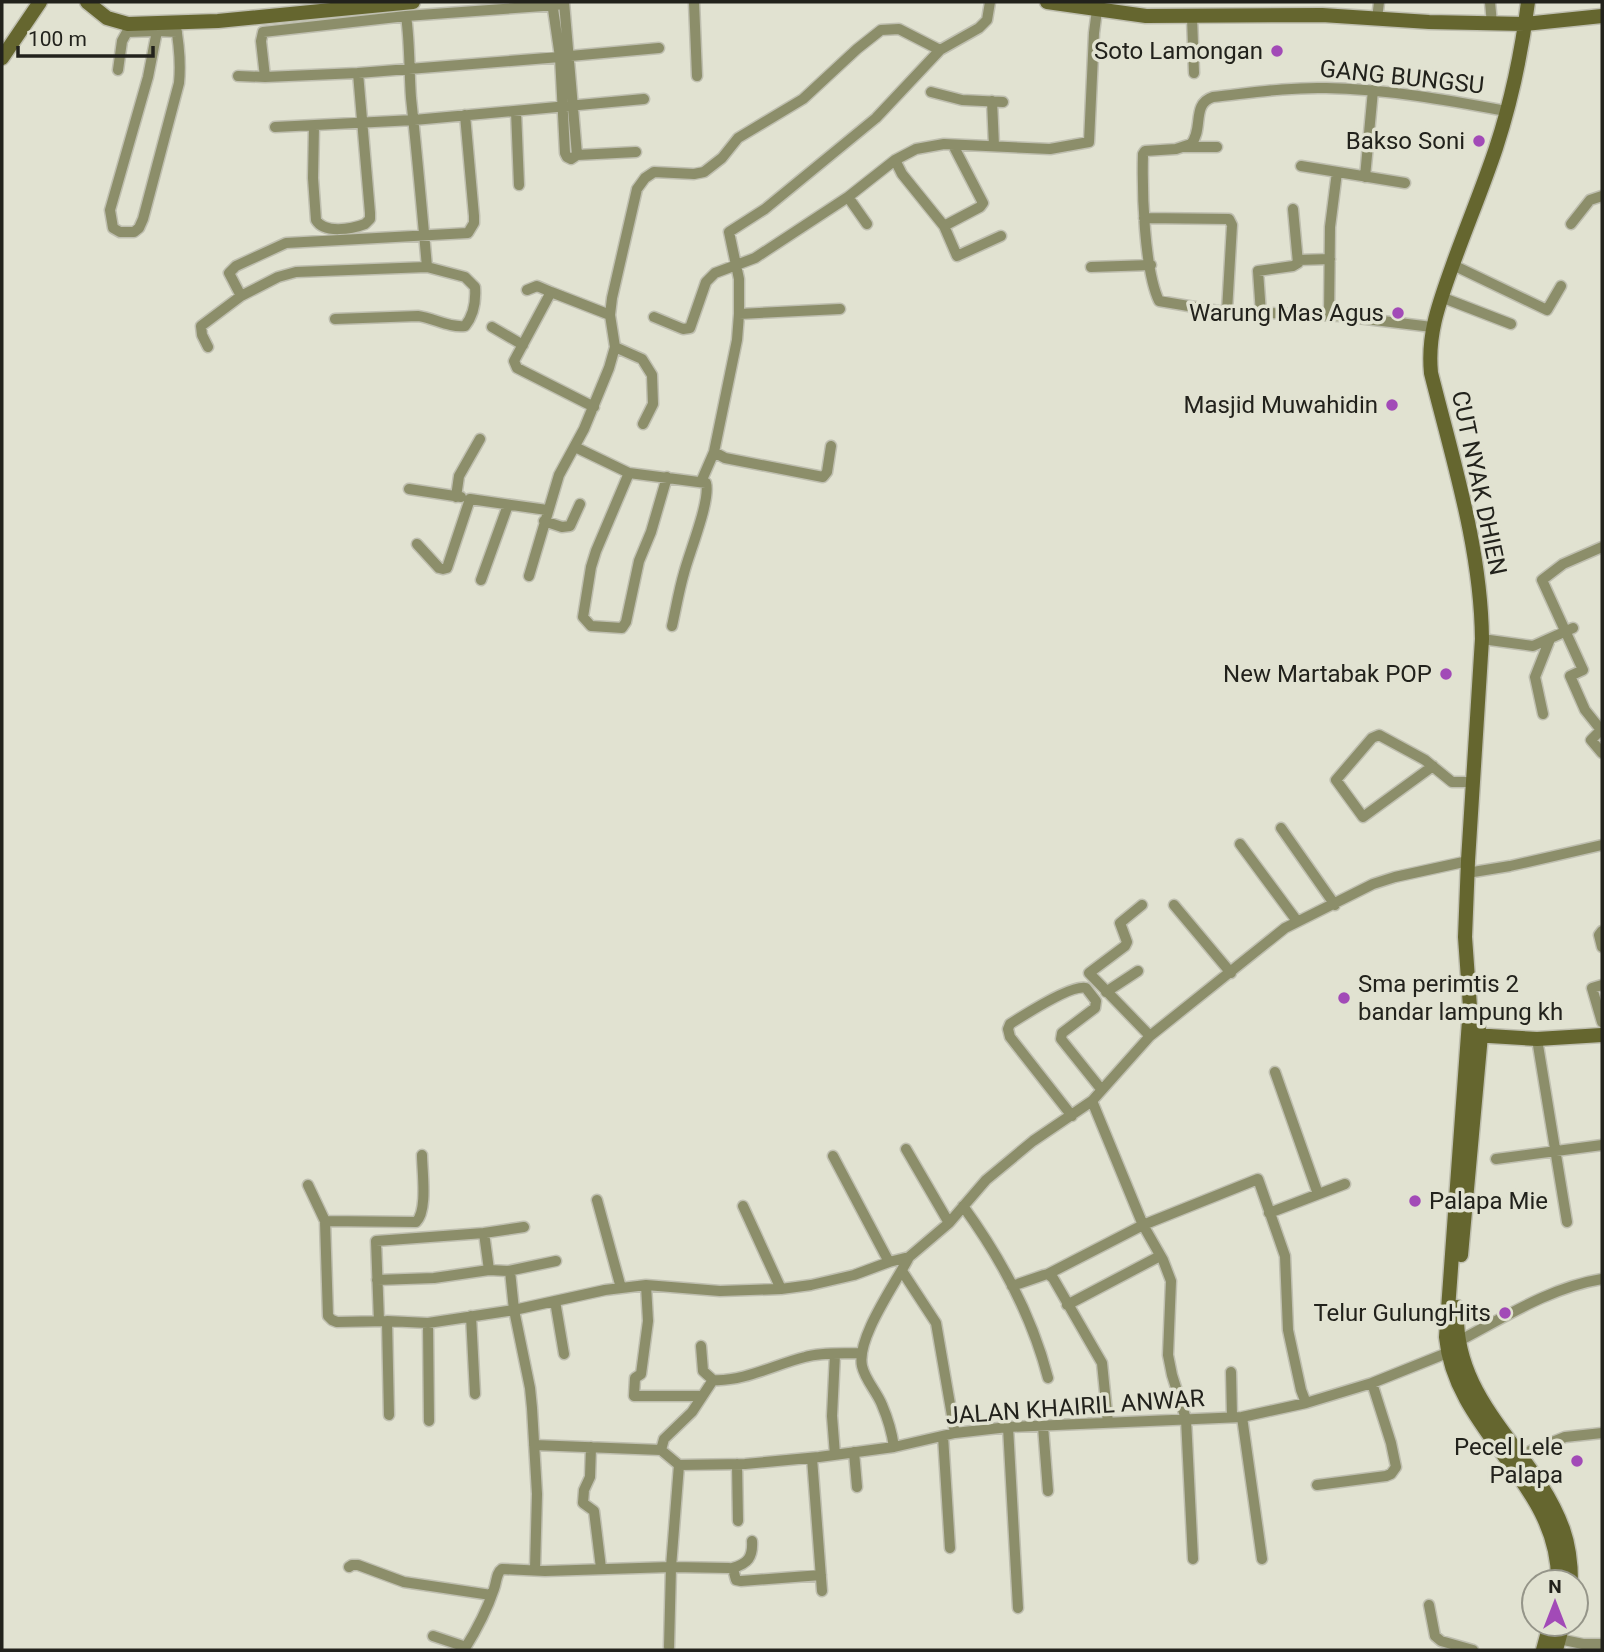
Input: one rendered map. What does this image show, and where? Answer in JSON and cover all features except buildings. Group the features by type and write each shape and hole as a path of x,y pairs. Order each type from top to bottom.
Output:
{"main road":[{"path":"2,58 40,2"},
{"path":"86,2 115,21 176,27 414,2"},
{"path":"1047,2 1097,10 1145,9 1192,17 1275,8 1323,9 1377,19 1492,24 1525,24 1602,16"},
{"name":"CUT NYAK DHIEN","path":"1453,1297 1475,1035 1465,937 1482,639 1480,597 1467,511 1431,373 1429,352 1432,327 1441,297 1493,158 1506,111 1528,2"},
{"path":"1475,1035 1537,1039 1602,1035"},
{"path":"1453,1297 1457,1342 1469,1392 1481,1425 1532,1485 1546,1495 1563,1529 1570,1568"},
{"path":"1453,1297 1446,1337 1447,1353 1469,1392 1520,1455 1549,1526 1557,1568"}],"street":[{"path":"694,2 697,76"},
{"path":"701,482 714,452 740,314 737,266 729,232 765,209 876,118 940,50 984,23 988,17 990,2"},
{"path":"1377,19 1379,2"},
{"path":"1490,2 1492,24"},
{"path":"265,78 261,41 263,32 558,3 568,106 566,157 571,159 578,155 636,152"},
{"path":"654,317 684,329 690,328 706,282 715,272 755,258 848,197 895,160 926,146 1050,149 1089,142 1097,10"},
{"path":"407,16 409,68 427,267"},
{"path":"1192,17 1194,73"},
{"path":"118,70 122,41 127,32 176,27 181,64 179,83 143,219 134,232 120,232 113,228 110,210 148,77 157,31"},
{"path":"529,576 559,475 594,407 615,347 610,315 637,189 649,175 663,172 704,172 722,158 738,138 803,99 881,30 899,29 940,50"},
{"path":"238,76 265,78 358,73 659,48"},
{"path":"314,126 316,220 321,227 328,229 360,226 370,219 358,73"},
{"name":"GANG BUNGSU","path":"1182,147 1195,140 1200,106 1213,97 1311,88 1373,90 1506,111"},
{"path":"1365,177 1373,90"},
{"path":"931,92 958,100 998,101 994,146"},
{"path":"275,127 362,124 643,99"},
{"path":"516,111 519,185"},
{"path":"241,296 231,281 230,270 277,246 295,242 468,233 472,228 474,216 465,115"},
{"path":"944,226 981,207 983,203 953,145"},
{"path":"1217,146 1143,152 1144,218 1159,301 1227,311 1329,316 1432,327"},
{"path":"895,160 902,174 944,226 957,256 1001,236"},
{"path":"1301,166 1405,183"},
{"path":"1329,316 1329,228 1337,173"},
{"path":"1571,224 1590,200 1602,195"},
{"path":"848,197 867,224"},
{"path":"1261,314 1258,271 1297,265 1293,209"},
{"path":"1144,218 1229,219 1232,225 1227,311"},
{"path":"1298,260 1330,259"},
{"path":"1091,267 1151,265"},
{"path":"1453,265 1547,310 1561,286"},
{"path":"208,347 201,326 241,296 296,272 427,267 465,277 475,287 470,319 465,326 452,326 431,317 418,316 335,319"},
{"path":"527,290 537,286 610,315"},
{"path":"551,292 514,361 517,368 594,407"},
{"path":"1441,297 1511,324"},
{"path":"740,314 840,309"},
{"path":"492,327 523,345"},
{"path":"615,347 642,359 652,375 653,404 643,424"},
{"path":"456,496 460,476 480,439"},
{"path":"714,452 719,456 823,477 827,472 831,446"},
{"path":"575,447 629,473 706,484 707,491 672,626"},
{"path":"629,473 591,567 583,617 591,626 622,628 639,561 667,477"},
{"path":"409,489 508,506 546,516 562,527 570,526 580,504"},
{"path":"417,544 439,568 447,568 470,499"},
{"path":"481,580 508,506"},
{"path":"1602,547 1563,564 1542,579 1570,630 1583,670 1570,676 1585,710 1601,730 1591,740 1602,753"},
{"path":"1482,639 1525,646 1539,644 1570,630"},
{"path":"1543,714 1535,677 1550,639"},
{"path":"1433,766 1363,817 1336,780 1372,738 1379,735 1433,766 1452,782 1474,782"},
{"path":"1281,828 1335,905"},
{"path":"1240,844 1297,921"},
{"path":"894,1447 891,1429 882,1406 863,1369 861,1353 883,1300 909,1257 949,1223 986,1180 1033,1141 1091,1101 1150,1036 1285,928 1384,881 1467,867 1510,866 1602,845"},
{"path":"1142,905 1120,923 1126,934 1125,946 1090,971 1089,976 1150,1036"},
{"path":"1174,905 1231,973"},
{"path":"1602,931 1599,935 1602,947"},
{"path":"1106,992 1138,971"},
{"path":"1602,985 1592,988 1602,1022"},
{"path":"1072,1116 1010,1037 1010,1024 1042,1003 1076,987 1086,988 1096,1001 1096,1008 1062,1033 1061,1039 1101,1089"},
{"path":"1537,1039 1567,1222"},
{"path":"1275,1072 1318,1194"},
{"path":"1091,1101 1143,1225 1171,1281 1170,1366 1186,1419 1193,1559"},
{"path":"1496,1159 1602,1144"},
{"path":"906,1149 949,1223"},
{"path":"325,1221 416,1222 421,1219 422,1155"},
{"path":"833,1156 889,1262"},
{"path":"1012,1286 1048,1274 1143,1225 1258,1179 1285,1256 1288,1277 1288,1330 1306,1404"},
{"path":"1269,1213 1345,1184"},
{"path":"309,1185 325,1221 330,1319 337,1322 428,1324 646,1285 720,1291 781,1289 854,1275 909,1257"},
{"path":"597,1200 621,1288"},
{"path":"743,1206 781,1289"},
{"path":"963,1206 1004,1267 1041,1353 1048,1378"},
{"path":"389,1415 376,1241 484,1233 524,1227"},
{"path":"484,1233 489,1270"},
{"path":"1067,1305 1160,1256"},
{"path":"377,1280 434,1278 489,1270 510,1271 556,1261"},
{"path":"510,1271 514,1310 530,1388 537,1494 536,1570"},
{"path":"902,1271 936,1323 955,1433"},
{"path":"1048,1274 1053,1278 1102,1363 1108,1423"},
{"path":"1457,1342 1545,1297 1602,1279"},
{"path":"646,1285 646,1340 641,1374 635,1378 634,1395 702,1396"},
{"path":"555,1301 564,1354"},
{"path":"471,1316 475,1394"},
{"path":"428,1324 429,1421"},
{"path":"701,1346 703,1371 713,1380 736,1379 806,1356 861,1353"},
{"name":"JALAN KHAIRIL ANWAR","path":"679,1465 812,1458 894,1447 955,1433 1008,1427 1237,1417 1306,1404 1372,1383 1447,1353"},
{"path":"835,1354 832,1416 835,1455"},
{"path":"1231,1372 1262,1559"},
{"path":"661,1450 664,1439 692,1412 713,1380"},
{"path":"1317,1485 1386,1476 1394,1471 1396,1467 1391,1443 1372,1383"},
{"path":"1043,1426 1048,1491"},
{"path":"1008,1427 1018,1608"},
{"path":"1520,1455 1565,1437 1602,1433"},
{"path":"943,1436 950,1548"},
{"path":"534,1445 661,1450 679,1465 671,1567 669,1647"},
{"path":"591,1447 590,1477 584,1490 583,1503 594,1511 601,1568"},
{"path":"854,1452 858,1487"},
{"path":"812,1458 822,1591"},
{"path":"737,1464 738,1521"},
{"path":"433,1636 465,1649 491,1595 499,1569 732,1568 745,1564 751,1557 752,1541"},
{"path":"349,1567 358,1565 404,1582 491,1595"},
{"path":"732,1568 736,1580 741,1581 821,1575"},
{"path":"1429,1605 1435,1636 1441,1641 1473,1650"},
{"path":"1558,1645 1602,1644"}],"place":[{"name":"Soto Lamongan","path":"1277,51"},
{"name":"Bakso Soni","path":"1479,141"},
{"name":"Warung Mas Agus","path":"1398,313"},
{"name":"Masjid Muwahidin","path":"1392,405"},
{"name":"New Martabak POP","path":"1446,674"},
{"name":"Sma perimtis 2 bandar lampung kh","path":"1344,998"},
{"name":"Palapa Mie","path":"1415,1201"},
{"name":"Telur GulungHits","path":"1505,1313"},
{"name":"Pecel Lele Palapa","path":"1577,1461"}]}
